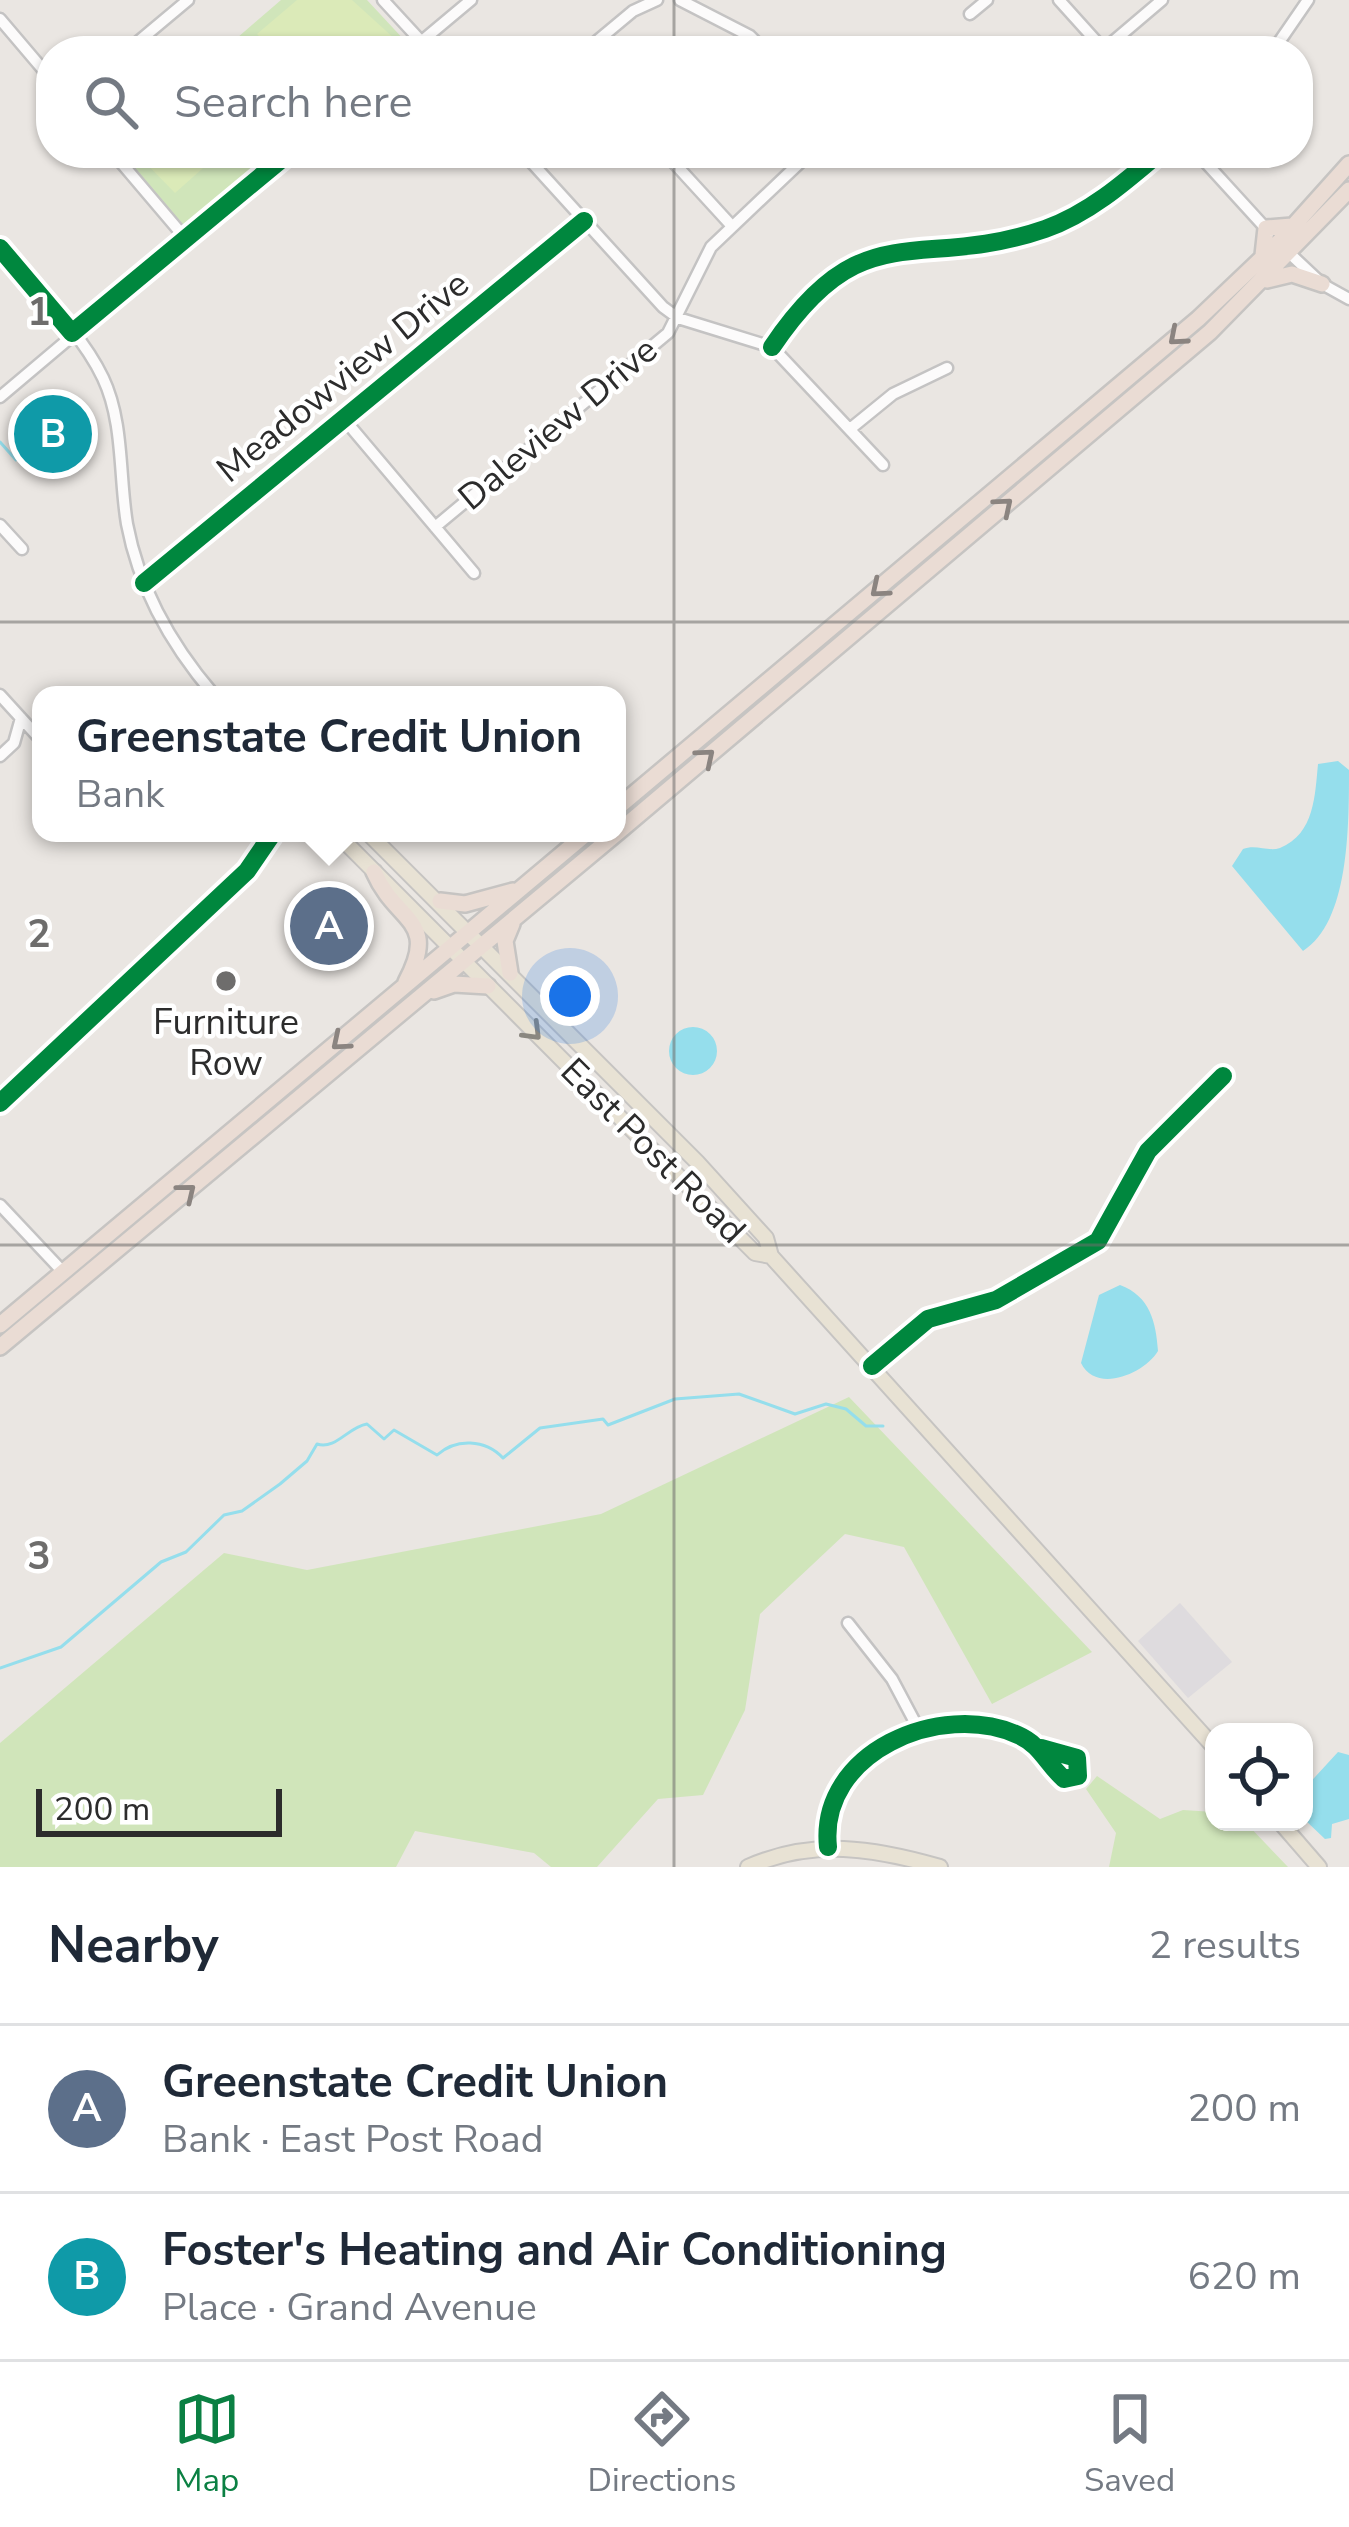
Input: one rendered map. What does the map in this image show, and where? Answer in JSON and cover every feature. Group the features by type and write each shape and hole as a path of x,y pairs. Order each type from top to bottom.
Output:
{"highway":[{"path":"626,825 1259,284 1349,164"},
{"path":"1262,258 1266,228 1302,229 1349,190"},
{"path":"1259,284 1292,274 1316,278 1302,229"},
{"path":"626,800 1150,361 1262,258 1285,248"},
{"path":"0,1347 68,1279 576,842"},
{"path":"0,1325 68,1279 426,994 606,842"},
{"path":"374,872 419,934 422,948 399,994"},
{"path":"440,901 479,902 522,888"},
{"path":"510,973 505,934 515,919"},
{"path":"426,994 454,984 488,986"}],"main road":[{"name":"East Post Road","path":"345,842 755,1253 771,1256"},
{"name":"East Post Road","path":"378,842 697,1162 766,1238 771,1256 1205,1737"},
{"path":"1288,1831 1319,1867"},
{"path":"748,1867 828,1847 882,1851 940,1867"}],"street":[{"path":"146,36 188,0"},
{"path":"383,0 417,36"},
{"path":"436,36 471,0"},
{"path":"603,36 633,11 657,0"},
{"path":"680,0 750,36"},
{"path":"970,14 987,0"},
{"path":"1059,0 1091,36"},
{"path":"1120,36 1162,0"},
{"path":"1283,36 1308,0"},
{"path":"0,19 36,61"},
{"path":"126,168 186,239"},
{"path":"0,397 271,168"},
{"path":"536,168 678,318 772,347 883,465"},
{"path":"679,168 730,224"},
{"name":"Daleview Drive","path":"435,527 668,333 699,266 730,224 793,168"},
{"path":"772,347 812,291 856,262 1045,229 1097,202 1140,168"},
{"path":"1211,168 1316,278 1349,299"},
{"name":"Meadowview Drive","path":"144,583 584,221"},
{"path":"1,251 72,333 103,378 111,402 127,523 144,583 161,620 208,686"},
{"path":"850,429 893,394 947,368"},
{"path":"344,419 474,572"},
{"path":"0,525 22,549"},
{"path":"0,695 32,730"},
{"path":"0,756 14,743 21,718"},
{"path":"0,1103 247,871 267,842"},
{"path":"872,1366 928,1319 996,1300 1098,1241 1114,1220 1140,1162 1223,1076"},
{"path":"0,1205 68,1279"},
{"path":"848,1623 892,1679 918,1728"},
{"path":"828,1847 830,1808 842,1786 882,1748 918,1728 943,1723 995,1726 1041,1748"}],"shaded area":[{"path":"1180,1603 1232,1662 1188,1698 1138,1641"}],"green space":[{"path":"281,0 367,0 400,36 239,36"},
{"path":"297,0 352,0 392,36 259,36"},
{"path":"134,168 257,168 185,229"},
{"path":"151,168 203,168 175,193"},
{"path":"849,1397 1092,1652 992,1704 904,1547 845,1534 760,1614 745,1710 703,1795 658,1799 597,1867 551,1867 534,1853 415,1831 396,1867 0,1867 0,1743 224,1553 307,1570 601,1514"},
{"path":"1097,1776 1160,1819 1183,1810 1205,1811 1205,1831 1254,1831 1288,1867 1109,1867 1116,1833 1086,1789"}],"water":[{"path":"1338,761 1349,770 1343,871 1330,919 1303,951 1232,866 1243,849 1280,848 1292,842 1311,812 1318,764"},
{"path":"693,1027 710,1034 717,1051 710,1068 693,1075 676,1068 669,1051 676,1034"},
{"path":"1120,1285 1150,1311 1158,1351 1131,1373 1097,1377 1081,1363 1099,1295"},
{"path":"1338,1752 1349,1755 1349,1819 1332,1824 1331,1838 1325,1839 1313,1828 1313,1779"}],"waterway":[{"path":"0,442 16,460"},
{"path":"0,1668 61,1647 161,1562 186,1552 224,1515 242,1511 280,1484 307,1461 317,1444 330,1444 367,1424 384,1439 394,1430 437,1455 470,1443 488,1447 503,1458 540,1428 603,1419 608,1425 675,1399 739,1394 795,1414 826,1404 846,1409 866,1426 883,1426"}],"cycle path":[{"path":"0,248 72,333 271,168"},
{"path":"772,347 805,304 835,277 865,261 1000,241 1045,229 1091,206 1141,168"},
{"path":"144,583 584,221"},
{"path":"0,1103 247,871 267,842"},
{"path":"872,1366 928,1319 996,1300 1098,1241 1148,1151 1223,1076"},
{"path":"828,1847 830,1813 843,1784 863,1761 890,1742 954,1724 987,1726 1026,1739 1064,1779 1078,1776 1077,1758 1041,1748"}],"place":[{"name":"Foster's Heating and Air Conditioning","path":"53,434"},
{"name":"Greenstate Credit Union","path":"329,926"},
{"name":"Furniture Row","path":"226,981"}]}
